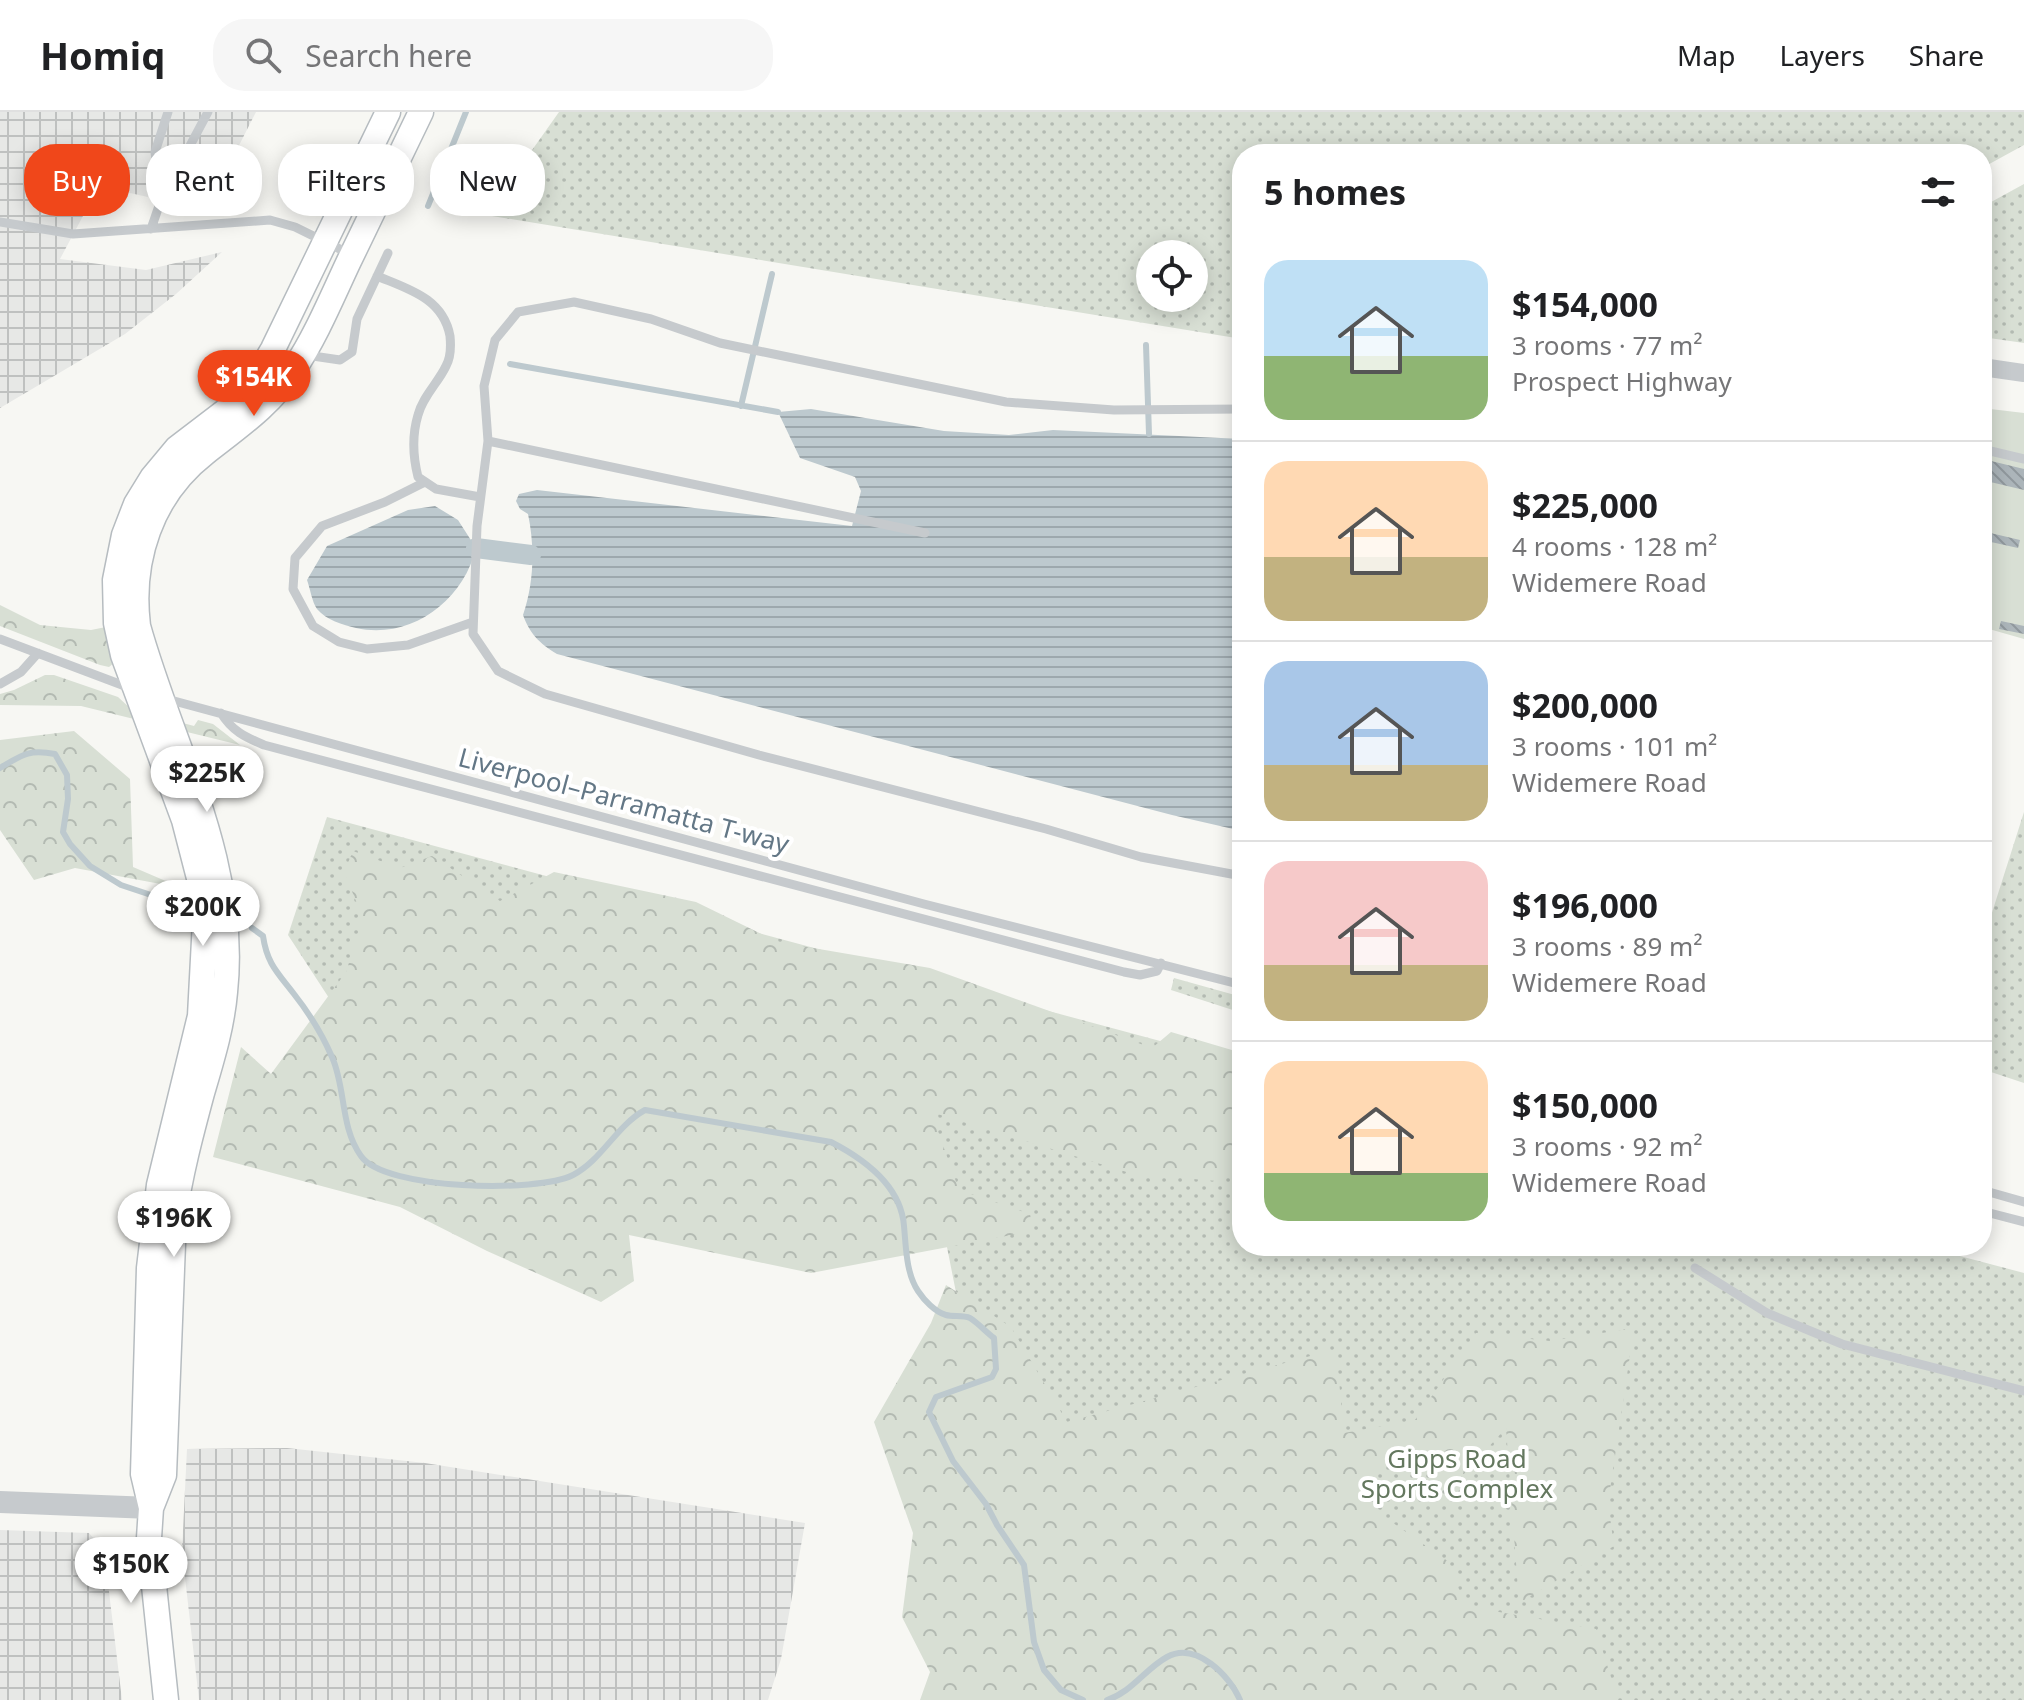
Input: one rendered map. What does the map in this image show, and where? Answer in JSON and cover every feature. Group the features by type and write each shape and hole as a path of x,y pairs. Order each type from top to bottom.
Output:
{"main road":[{"path":"209,876 212,843 188,770 123,655 114,607 119,552 145,489 168,458 232,406 256,378 388,112"},
{"path":"166,1700 149,1538 151,1508 164,1475 174,1218 211,1018 227,957 226,909 184,820 164,767 136,611 139,559 147,532 168,492 191,465 264,406 303,354 421,112"}],"street":[{"path":"1992,368 2024,373"},
{"path":"0,1502 151,1508"}],"lane":[{"path":"158,144 168,112"},
{"path":"191,144 208,112"},
{"path":"151,229 155,216"},
{"path":"0,222 73,234 270,220 295,227 352,255"},
{"path":"303,354 340,360 352,352 357,319 388,253"},
{"path":"377,276 420,293 435,304 448,329 452,347 447,364 418,415 413,457 418,477 436,489 480,497"},
{"path":"1232,409 1114,410 1006,402 720,343 651,319 574,302 518,312 495,340 484,386 488,441 477,526 473,622 473,634 498,671 545,694 1141,857 1232,874"},
{"path":"488,441 925,533"},
{"path":"1992,451 2024,459"},
{"path":"425,482 385,502 322,526 295,558 293,589 313,626 339,642 367,649 408,645 473,622"},
{"name":"Liverpool–Parramatta T-way","path":"0,639 152,705 221,713 924,904 1232,982"},
{"path":"0,684 21,672 38,653"},
{"path":"221,713 230,727 243,737 264,745 653,849 1124,972 1140,975 1152,973 1160,968 1161,963"},
{"path":"1992,1193 2024,1202"},
{"path":"1992,1214 2024,1222"},
{"path":"1695,1268 1767,1313 1842,1344 2024,1391"}],"shaded area":[{"path":"0,112 256,112 240,144 146,144 146,197 130,193 130,144 24,144 24,216 83,216 60,259 146,270 222,252 125,334 0,408"},
{"path":"811,409 944,431 1009,435 1053,430 1232,439 1232,829 557,654 536,638 523,615 531,578 532,539 528,514 520,509 516,501 519,494 537,490 852,526 861,491 855,477 800,458 778,412"},
{"path":"435,506 458,520 476,548 459,585 447,600 414,622 376,630 340,624 317,609 307,580 327,546 408,510"},
{"path":"287,1448 425,1463 805,1523 781,1659 768,1700 199,1700 182,1551 187,1449"},
{"path":"0,1530 89,1533 104,1550 122,1700 0,1700"}],"green space":[{"path":"559,112 2024,112 2024,145 1992,163 1992,144 1232,144 1232,337 492,216 545,216 545,144 536,144"},
{"path":"2024,184 2024,343 1992,338 1992,202"},
{"path":"1992,409 2024,413 2024,639 1992,630"},
{"path":"0,605 40,625 91,630 106,627 114,663 109,667 100,665 0,626"},
{"path":"45,675 54,675 118,697 131,709 194,726 198,720 213,724 240,745 81,706 0,705 0,694"},
{"path":"74,731 130,779 133,867 182,888 75,868 34,880 0,830 0,740"},
{"path":"2024,812 2024,1083 1992,1072 1992,913"},
{"name":"Gipps Road Sports Complex","path":"327,817 1232,1060 1232,1256 1960,1256 2024,1273 2024,1700 1259,1700 974,1383 943,1227 329,998 288,935"},
{"path":"353,851 400,868 432,856 500,901 554,872 696,902 778,942 930,968 1152,1048 1171,1032 1232,1050 1232,1164 1217,1181 1133,1174 931,1112 959,1190 1030,1214 1033,1231 811,1273 629,1235 634,1281 601,1302 487,1251 400,1207 213,1157 241,1047 271,1074 346,972 363,918 344,872"},
{"path":"1174,978 1232,994 1232,1010 1171,990"},
{"path":"946,1285 1011,1327 1067,1422 1336,1349 1344,1433 1415,1420 1476,1333 1550,1341 1634,1328 1608,1503 1614,1546 1519,1603 1506,1428 1452,1487 1406,1444 1356,1497 1449,1562 1465,1606 1596,1629 1618,1700 920,1700 930,1672 902,1617 913,1533 874,1422 931,1323"}],"building":[{"path":"1992,461 2024,469 2024,490 1992,482"},
{"path":"1992,533 2020,540 2018,548 1992,542"},
{"path":"2001,621 2024,626 2024,634 1999,629"}],"waterway":[{"path":"428,206 466,112"},
{"path":"741,406 772,274"},
{"path":"1146,345 1149,434"},
{"path":"510,364 778,412"},
{"path":"476,548 531,555"},
{"path":"0,768 26,754 55,754 67,775 68,799 63,832 70,844 90,866 121,885 169,901"},
{"path":"252,928 263,936 274,968 324,1040 336,1069 354,1145 361,1156 375,1167 399,1176 462,1185 497,1186 555,1181 583,1169 645,1110 831,1142 879,1175 896,1198 901,1212 909,1268 920,1294 938,1311 949,1316 970,1318 994,1338 996,1369 992,1377 936,1397 929,1412 953,1461 986,1504 1024,1565 1034,1642 1044,1670 1061,1690 1083,1700"},
{"path":"1107,1700 1124,1692 1159,1662 1178,1653 1200,1657 1211,1664 1228,1681 1240,1700"}]}
